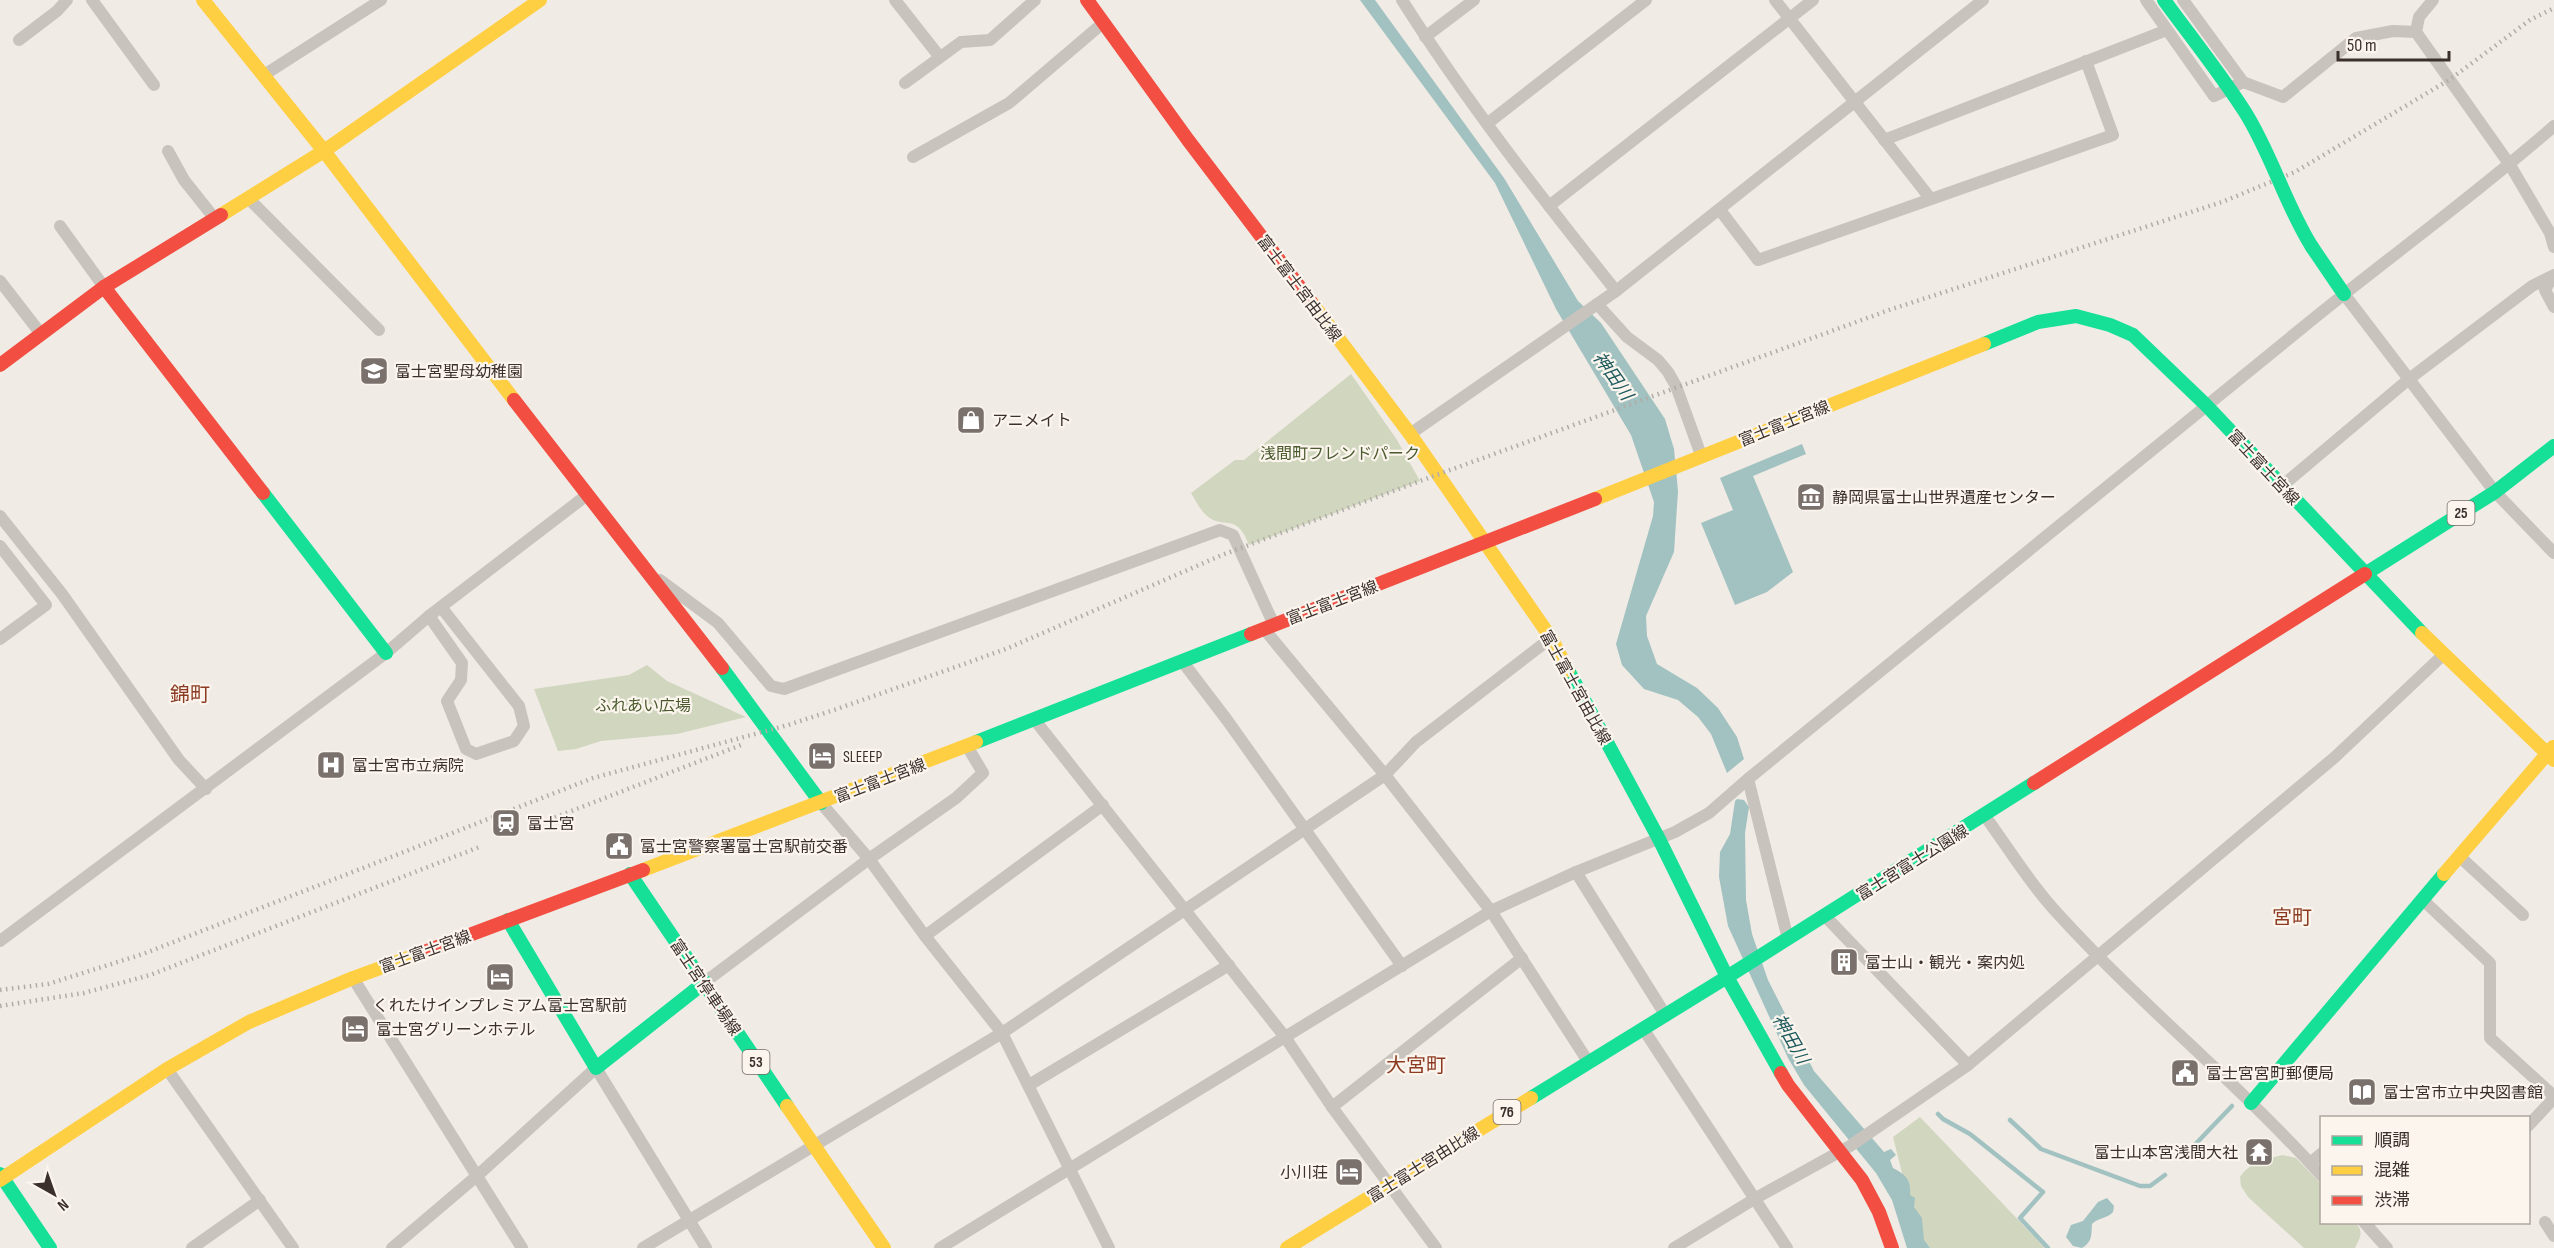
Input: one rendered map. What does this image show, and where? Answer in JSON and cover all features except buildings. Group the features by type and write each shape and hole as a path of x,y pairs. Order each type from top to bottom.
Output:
{"main road":[{"path":"203,0 324,151 647,570 820,803"},
{"path":"0,365 104,287 324,151 540,0"},
{"name":"富士富士宮由比線","path":"1087,0 1188,140 1410,434 1551,638 1659,839 1727,977 1290,1247"},
{"path":"2164,0 2245,112 2273,165 2295,220 2344,294"},
{"path":"104,287 386,653"},
{"name":"富士富士宮線","path":"1,1178 167,1069 249,1022 353,978 967,746 1642,481 1701,455 2038,322 2076,316 2110,325 2133,335 2206,405 2444,655 2552,754"},
{"name":"25","path":"2365,574 2494,492 2554,446"},
{"name":"富士宮富士公園線","path":"1727,977 2365,574"},
{"path":"2251,1103 2424,901 2458,856 2552,754"},
{"name":"富士宮停車場線","path":"630,874 705,982 812,1147 884,1248"},
{"path":"508,920 596,1068 705,982"},
{"path":"1727,977 1788,1085 1845,1149 1879,1212 1892,1248"},
{"path":"1,1178 50,1248"}],"street":[{"path":"19,40 57,11 67,0"},
{"path":"92,0 154,85"},
{"path":"264,75 381,0"},
{"path":"895,0 939,56"},
{"path":"904,83 961,42 990,40 1035,0"},
{"path":"1402,0 1425,37 1549,206 1617,291"},
{"path":"1425,37 1474,0"},
{"path":"1488,123 1646,0"},
{"path":"1775,0 1930,198"},
{"path":"1549,206 1813,0"},
{"path":"1410,434 1617,291 1853,101 1983,0"},
{"path":"2146,0 2214,96 2243,82"},
{"path":"2183,0 2243,82 2283,97 2356,38 2393,31 2416,32"},
{"path":"2433,0 2419,17 2416,32 2510,165 2550,233 2554,247"},
{"path":"913,157 1009,103 1103,23"},
{"path":"1884,140 2167,30"},
{"path":"1720,210 1758,260 2113,135 2086,61"},
{"path":"940,1248 1491,911 1576,872 1659,839 1709,813 2206,405 2510,165 2554,126"},
{"path":"168,151 184,180 215,219"},
{"path":"249,199 379,330"},
{"path":"60,226 104,287"},
{"path":"2554,275 2545,290 2554,308"},
{"path":"2282,486 2409,379 2532,286 2554,275"},
{"path":"0,281 41,334"},
{"path":"2344,294 2494,492 2554,553"},
{"path":"1593,307 1658,360 1668,372 1676,386 1701,455"},
{"path":"0,941 386,653 429,616 587,495"},
{"path":"0,516 62,594 179,760 206,789"},
{"path":"647,570 718,623 771,686 784,689 1220,530 1233,536 1269,627 1491,911 1589,1063"},
{"path":"0,546 46,605 0,639"},
{"path":"429,616 462,663 461,680 447,701 466,749 476,754 514,741 524,726 519,706 441,607"},
{"path":"643,1248 1002,1033 1385,775 1416,742 1551,638"},
{"path":"1674,1248 1874,1131 1968,1065 2335,757 2444,655"},
{"path":"1182,661 1402,966"},
{"path":"1034,719 1285,1037 1332,1107 1436,1248"},
{"path":"705,982 869,859 956,798 983,773 967,746"},
{"path":"1748,779 1788,939"},
{"path":"820,803 869,859 925,936 1002,1033 1109,1248"},
{"path":"925,936 1103,805"},
{"path":"1985,816 2057,913 2320,1174"},
{"path":"2458,856 2523,915"},
{"path":"1576,872 1666,1016"},
{"path":"2424,901 2490,963 2490,1038 2554,1097 2530,1125"},
{"path":"1825,916 1968,1065"},
{"path":"1332,1107 1522,958"},
{"path":"1029,1085 1229,965"},
{"path":"353,978 522,1248"},
{"path":"1644,1030 1787,1248"},
{"path":"392,1248 478,1175 596,1068 706,1248"},
{"path":"167,1069 293,1248"},
{"path":"2310,1163 2320,1155"},
{"path":"192,1248 260,1200"},
{"path":"2545,1222 2554,1236"},
{"path":"2366,1224 2387,1248"}],"green space":[{"name":"浅間町フレンドパーク","path":"1351,374 1397,440 1420,481 1249,545 1239,528 1229,523 1218,522 1205,514 1191,493 1235,460 1244,460"},
{"name":"ふれあい広場","path":"647,665 667,681 746,717 677,734 601,741 576,749 558,751 534,689 629,675"},
{"path":"1920,1117 2045,1248 1921,1248 1893,1137"},
{"path":"2283,1155 2296,1158 2320,1183 2320,1224 2357,1224 2361,1232 2355,1248 2304,1248 2248,1197 2241,1186 2240,1177 2249,1167"}],"water":[{"name":"神田川","path":"1360,0 1375,0 1504,178 1578,301 1601,323 1665,419 1674,449 1678,491 1674,552 1646,616 1647,636 1657,664 1697,688 1718,708 1737,737 1744,759 1727,773 1711,734 1698,717 1678,700 1644,689 1622,665 1616,644 1653,516 1654,502 1631,435 1556,309 1495,183"},
{"path":"1802,444 1806,454 1753,476 1793,572 1767,592 1735,605 1701,523 1733,510 1720,478"},
{"name":"神田川","path":"1737,799 1744,800 1749,807 1745,833 1746,900 1752,934 1768,980 1814,1071 1884,1152 1891,1149 1896,1155 1890,1160 1893,1168 1904,1175 1910,1185 1910,1195 1915,1198 1914,1207 1922,1218 1924,1240 1930,1248 1907,1248 1892,1200 1876,1173 1804,1085 1788,1058 1728,926 1719,877 1720,852 1730,834"},
{"path":"2107,1198 2114,1206 2113,1212 2092,1224 2091,1238 2086,1245 2082,1248 2073,1246 2066,1237 2071,1225 2083,1221 2098,1202"}],"waterway":[{"path":"2184,1156 2232,1106"},
{"path":"1938,1114 1970,1134 2043,1192 2020,1218 2048,1248"},
{"path":"2010,1120 2041,1149 2140,1186 2150,1186 2165,1175"}],"railway":[{"path":"0,990 48,984 143,954 593,778 788,725 837,709 1006,649 1222,555 1420,481 1892,309 2222,202 2295,172 2449,80 2530,20 2554,8"},
{"path":"538,824 741,745"},
{"path":"0,1006 84,993 150,975 482,846"}],"traffic: fast":[{"path":"2164,0 2216,69 2255,128 2302,231 2312,247"},
{"path":"2312,247 2344,294"},
{"path":"1984,344 2038,322 2076,316 2110,325 2133,335 2206,405 2422,633"},
{"path":"2365,574 2495,492 2554,446"},
{"path":"263,493 386,653"},
{"path":"976,742 1251,634"},
{"path":"722,668 821,803"},
{"path":"1531,1098 1727,977 1659,839 1568,670"},
{"path":"1781,1073 1727,977 2034,783"},
{"path":"630,874 787,1106"},
{"path":"2251,1103 2444,874"},
{"path":"508,920 596,1068 705,982"},
{"path":"0,1174 50,1248"}],"traffic: slow":[{"path":"203,0 324,151 514,400"},
{"path":"221,215 324,151 540,0"},
{"path":"1311,302 1410,434 1551,638 1568,670"},
{"path":"1595,499 1984,344"},
{"path":"2422,633 2554,760"},
{"path":"643,870 976,742"},
{"path":"2444,874 2553,747"},
{"path":"0,1180 167,1069 249,1022 353,978 424,952"},
{"path":"1287,1248 1531,1098"},
{"path":"787,1106 884,1248"}],"traffic: jam":[{"path":"1087,0 1188,140 1311,302"},
{"path":"0,365 104,287 221,215"},
{"path":"104,287 263,493"},
{"path":"514,400 722,668"},
{"path":"1251,634 1595,499"},
{"path":"2034,783 2365,574"},
{"path":"424,952 643,870"},
{"path":"1781,1073 1862,1180 1879,1212 1892,1248"}],"place":[{"name":"富士宮聖母幼稚園","path":"374,371"},
{"name":"アニメイト","path":"971,420"},
{"name":"静岡県富士山世界遺産センター","path":"1811,497"},
{"name":"SLEEEP","path":"822,756"},
{"name":"富士宮市立病院","path":"331,765"},
{"name":"富士宮","path":"506,823"},
{"name":"富士宮警察署富士宮駅前交番","path":"619,846"},
{"name":"富士山・観光・案内処","path":"1844,962"},
{"name":"くれたけインプレミアム富士宮駅前","path":"500,977"},
{"name":"富士宮グリーンホテル","path":"355,1029"},
{"name":"富士宮宮町郵便局","path":"2185,1073"},
{"name":"富士宮市立中央図書館","path":"2362,1092"},
{"name":"富士山本宮浅間大社","path":"2259,1152"},
{"name":"小川荘","path":"1349,1172"}],"district":[{"name":"錦町","path":"190,694"},
{"name":"宮町","path":"2292,917"},
{"name":"大宮町","path":"1416,1065"}]}
